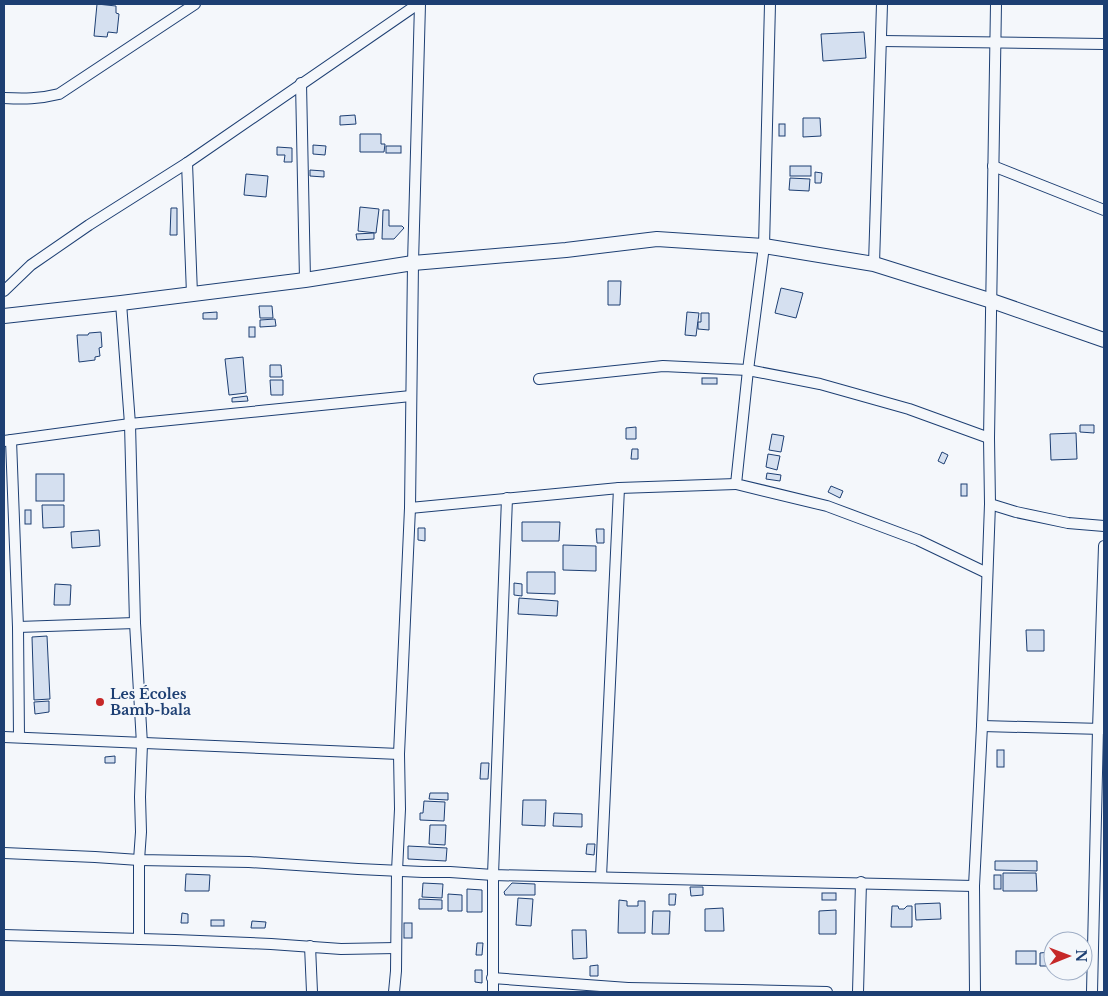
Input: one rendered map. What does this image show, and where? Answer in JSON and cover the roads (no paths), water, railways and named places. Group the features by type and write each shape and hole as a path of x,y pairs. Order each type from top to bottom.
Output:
{"street":[{"path":"4,98 42,98 59,94 195,4"},
{"path":"4,291 30,265 187,163 301,83 419,4"},
{"path":"394,992 400,754 410,508 419,4"},
{"path":"736,484 764,246 770,4"},
{"path":"874,264 882,4"},
{"path":"975,992 974,886 990,504 989,438 996,4"},
{"path":"882,41 1104,44"},
{"path":"301,83 305,280"},
{"path":"187,163 192,294"},
{"path":"993,166 1104,210"},
{"path":"4,316 305,280 413,263 566,250 656,239 764,246 874,264 992,301 1104,340"},
{"path":"121,303 130,424 135,623 142,744 139,939"},
{"path":"540,379 663,366 748,370 820,384 900,406 989,438"},
{"path":"19,737 18,627 7,441 130,424 411,396"},
{"path":"410,508 619,488 736,484 827,506 918,540 987,573"},
{"path":"601,877 619,488"},
{"path":"492,992 493,875 506,498"},
{"path":"990,504 1016,512 1068,523 1104,526"},
{"path":"1092,992 1101,729 1104,546"},
{"path":"18,627 135,623"},
{"path":"982,726 1101,729"},
{"path":"4,737 400,754"},
{"path":"4,854 139,860 249,862 493,875 974,886"},
{"path":"858,992 861,882"},
{"path":"4,935 228,942 341,949 396,948"},
{"path":"310,946 312,992"},
{"path":"492,978 629,990 827,992"}],"place":[{"name":"Les Écoles Bamb-bala","path":"100,702"}]}
